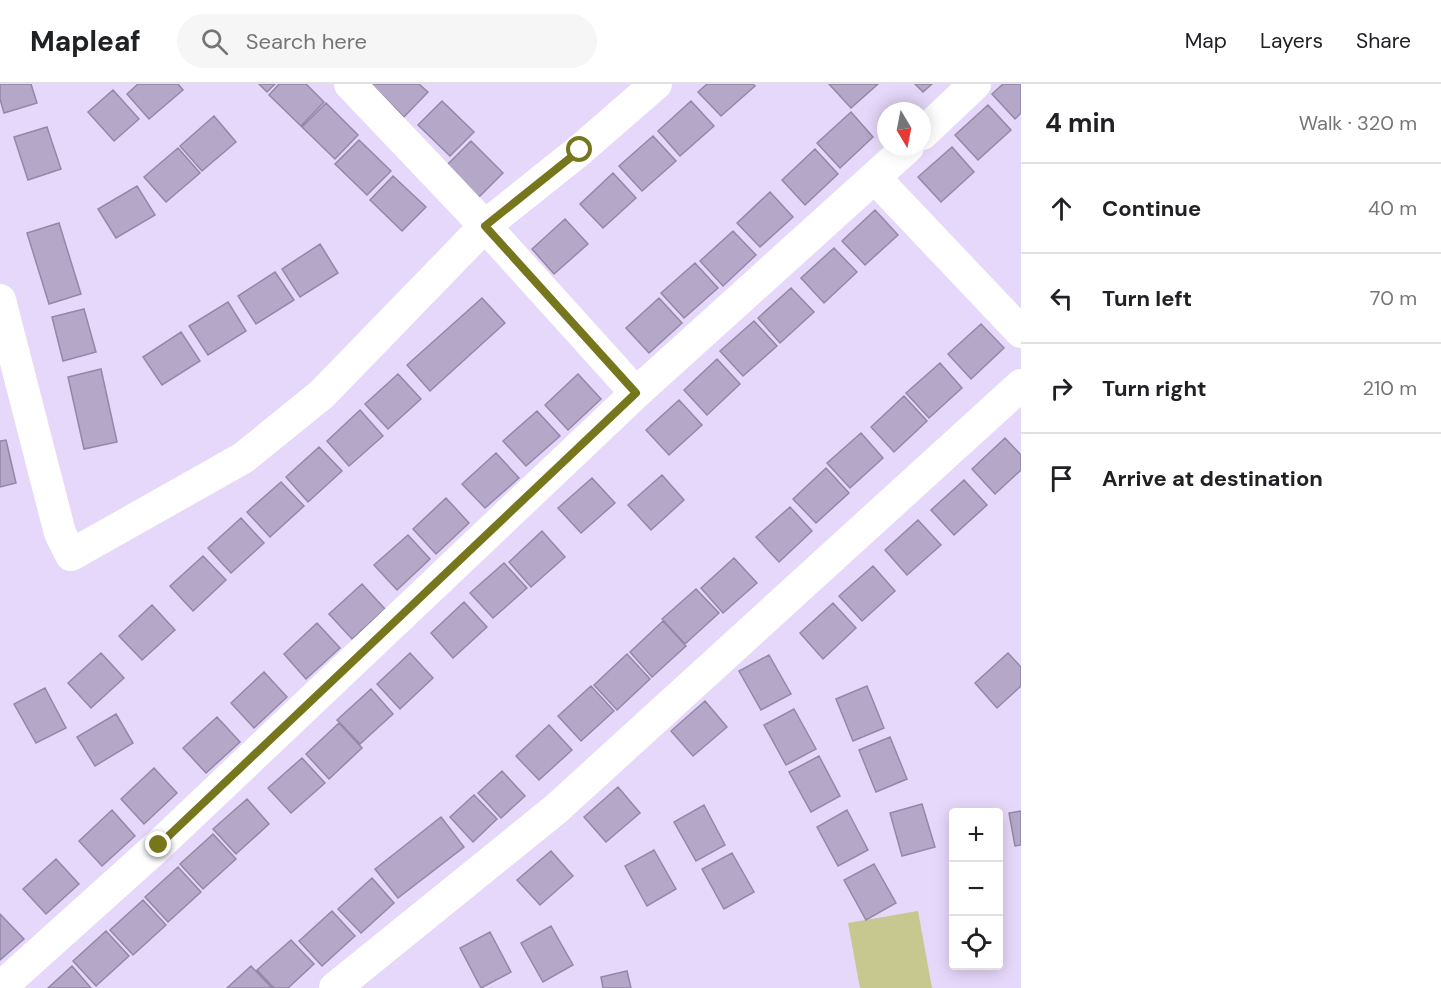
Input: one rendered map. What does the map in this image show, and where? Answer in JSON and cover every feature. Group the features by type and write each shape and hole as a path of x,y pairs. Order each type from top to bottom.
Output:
{"street":[{"path":"350,84 485,226 636,393"},
{"path":"0,300 60,533 71,555 243,458 322,394 485,226 580,150 656,84"},
{"path":"931,126 975,84"},
{"path":"0,988 159,845 636,393 898,156"},
{"path":"875,178 1021,333"},
{"path":"335,988 556,809 1021,385"}],"green space":[{"path":"918,911 932,988 860,988 848,923"}],"building":[{"path":"0,84 31,84 37,103 4,113 0,99"},
{"path":"138,84 178,84 183,90 149,119 127,94"},
{"path":"259,84 275,84 267,92"},
{"path":"279,84 306,84 324,102 301,126 269,95"},
{"path":"373,84 419,84 428,92 404,117"},
{"path":"707,84 753,84 755,86 721,116 698,92"},
{"path":"829,84 878,84 851,108"},
{"path":"915,84 932,84 923,92"},
{"path":"1003,84 1021,84 1021,113 1015,119 992,94"},
{"path":"113,90 139,119 114,141 88,112"},
{"path":"442,101 474,132 450,156 418,125"},
{"path":"691,101 714,126 680,156 658,131"},
{"path":"326,103 358,135 335,159 302,127"},
{"path":"988,105 1011,130 978,160 955,135"},
{"path":"851,112 873,137 840,168 817,143"},
{"path":"214,116 236,142 202,171 180,146"},
{"path":"47,127 61,169 28,180 14,137"},
{"path":"653,136 676,161 642,191 619,166"},
{"path":"359,140 391,171 367,195 335,164"},
{"path":"471,141 503,173 479,197 447,165"},
{"path":"952,147 974,172 941,202 918,177"},
{"path":"178,148 200,173 166,202 144,177"},
{"path":"815,149 838,174 805,205 782,180"},
{"path":"613,173 636,198 603,228 580,204"},
{"path":"393,176 426,207 402,231 370,200"},
{"path":"137,186 155,215 116,238 98,209"},
{"path":"770,192 793,217 760,247 737,223"},
{"path":"875,210 898,235 865,265 842,241"},
{"path":"565,219 588,244 554,274 532,249"},
{"path":"59,223 81,294 49,304 27,233"},
{"path":"733,231 756,255 723,286 700,261"},
{"path":"320,244 338,273 300,297 282,269"},
{"path":"834,248 857,272 824,303 801,278"},
{"path":"695,263 718,288 684,318 661,293"},
{"path":"275,272 294,300 256,324 238,296"},
{"path":"791,288 814,312 780,343 758,318"},
{"path":"482,298 505,323 430,391 407,365"},
{"path":"659,298 682,323 649,353 626,328"},
{"path":"228,302 246,331 208,355 189,326"},
{"path":"84,309 96,352 63,361 52,317"},
{"path":"754,321 777,346 743,376 720,351"},
{"path":"981,324 1004,348 971,379 948,354"},
{"path":"181,332 200,361 162,385 143,357"},
{"path":"717,359 740,384 707,415 684,390"},
{"path":"940,363 962,388 929,418 906,393"},
{"path":"101,369 117,442 84,449 68,377"},
{"path":"398,374 421,399 388,429 365,404"},
{"path":"578,374 601,399 568,430 545,405"},
{"path":"904,396 927,421 894,452 871,427"},
{"path":"679,400 702,425 669,455 646,430"},
{"path":"360,410 383,436 349,466 327,441"},
{"path":"537,411 560,436 526,466 503,441"},
{"path":"861,433 883,458 850,488 827,463"},
{"path":"1005,438 1021,455 1021,470 995,494 972,469"},
{"path":"6,440 16,483 0,487 0,441"},
{"path":"319,447 342,471 308,502 286,477"},
{"path":"496,453 519,478 485,508 462,484"},
{"path":"826,468 849,493 816,523 793,499"},
{"path":"662,475 684,500 651,530 628,505"},
{"path":"592,478 615,503 581,533 558,508"},
{"path":"964,480 987,505 954,535 931,510"},
{"path":"281,482 304,506 270,537 247,512"},
{"path":"446,498 469,523 436,554 413,529"},
{"path":"790,507 812,531 779,562 756,537"},
{"path":"241,518 264,543 231,573 208,548"},
{"path":"918,520 941,545 907,575 885,550"},
{"path":"542,531 565,557 531,587 509,562"},
{"path":"408,535 430,559 397,590 374,565"},
{"path":"203,556 226,580 193,611 170,586"},
{"path":"734,558 757,583 723,613 701,588"},
{"path":"504,563 527,588 493,618 470,593"},
{"path":"873,566 895,591 862,621 839,596"},
{"path":"362,584 385,609 352,639 329,614"},
{"path":"696,589 719,613 685,644 662,619"},
{"path":"464,602 487,627 453,658 431,633"},
{"path":"833,603 856,628 823,659 800,633"},
{"path":"152,605 175,630 142,660 119,636"},
{"path":"663,621 686,646 652,677 630,652"},
{"path":"317,623 340,648 306,679 284,654"},
{"path":"101,653 124,678 91,708 68,683"},
{"path":"410,653 433,678 400,709 377,684"},
{"path":"1008,653 1021,667 1021,686 997,708 975,683"},
{"path":"627,654 650,679 617,710 594,685"},
{"path":"769,655 791,694 761,710 739,671"},
{"path":"264,672 287,697 254,728 231,703"},
{"path":"591,686 614,711 581,741 558,716"},
{"path":"867,686 884,728 853,741 836,699"},
{"path":"45,688 66,728 36,743 14,704"},
{"path":"371,689 393,714 360,744 337,720"},
{"path":"705,701 727,727 693,756 671,731"},
{"path":"794,709 816,749 786,765 764,725"},
{"path":"116,714 133,743 95,766 77,737"},
{"path":"217,717 240,742 206,773 183,748"},
{"path":"339,723 362,748 329,779 306,754"},
{"path":"549,725 572,750 539,780 516,756"},
{"path":"890,737 907,779 876,792 859,750"},
{"path":"819,756 840,796 811,812 789,772"},
{"path":"302,758 325,783 291,813 268,788"},
{"path":"154,768 177,793 144,824 121,799"},
{"path":"502,771 525,796 501,818 478,793"},
{"path":"618,787 640,813 606,842 584,817"},
{"path":"474,795 497,819 473,842 450,817"},
{"path":"247,799 269,824 236,854 213,829"},
{"path":"922,804 935,847 902,856 890,813"},
{"path":"704,805 725,845 696,861 674,822"},
{"path":"112,810 135,836 102,866 79,841"},
{"path":"847,810 868,850 838,866 817,827"},
{"path":"1021,811 1021,845 1015,846 1009,813"},
{"path":"441,817 464,847 398,898 375,869"},
{"path":"213,834 236,859 203,889 180,864"},
{"path":"654,850 676,889 647,906 625,866"},
{"path":"551,851 573,876 540,905 517,880"},
{"path":"732,853 754,892 724,909 702,869"},
{"path":"56,859 79,884 46,914 23,889"},
{"path":"874,864 896,903 866,920 844,880"},
{"path":"178,867 201,892 168,922 145,897"},
{"path":"372,878 394,903 361,933 338,909"},
{"path":"143,900 166,925 133,955 110,930"},
{"path":"332,911 355,936 322,966 299,941"},
{"path":"0,914 24,939 0,960"},
{"path":"551,926 573,965 543,982 521,943"},
{"path":"106,931 129,956 96,986 73,961"},
{"path":"490,932 511,972 481,988 460,948"},
{"path":"291,940 314,964 288,988 274,988 257,970"},
{"path":"72,966 91,988 48,988"},
{"path":"251,966 272,988 227,988"},
{"path":"627,971 631,988 603,988 601,977"}],"route":[{"path":"159,845 636,393 485,226 580,150"}]}
